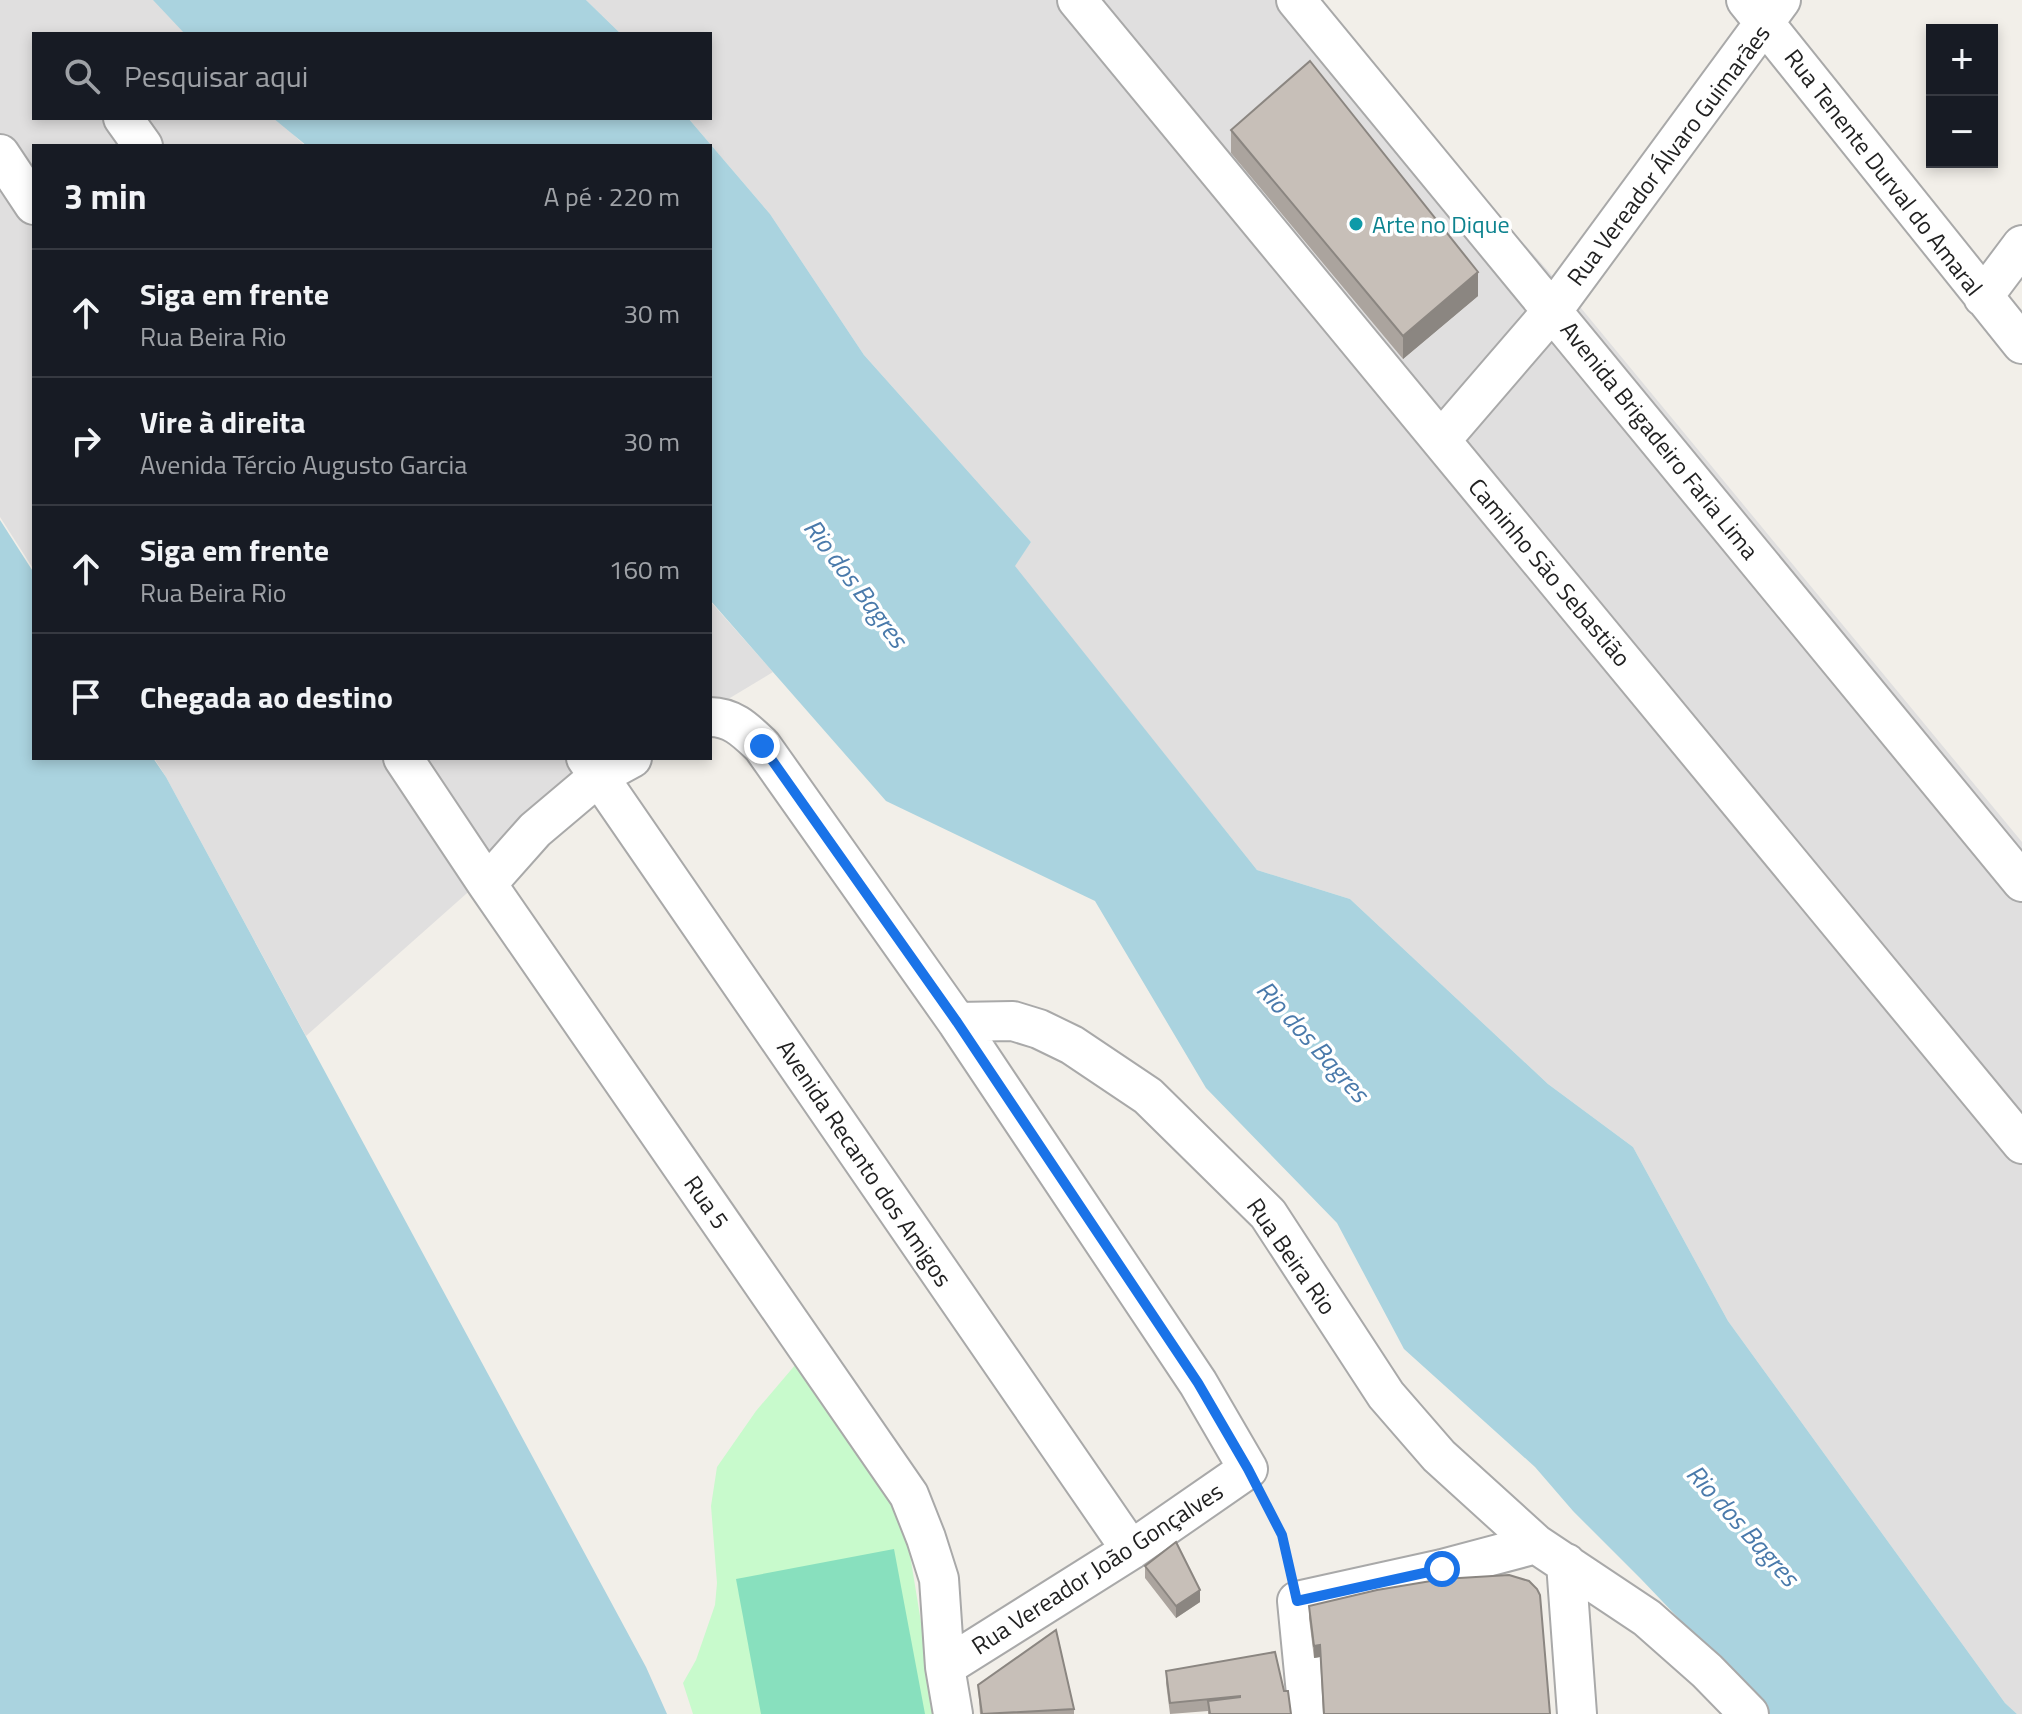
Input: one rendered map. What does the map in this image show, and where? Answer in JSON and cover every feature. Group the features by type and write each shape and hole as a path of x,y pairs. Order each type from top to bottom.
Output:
{"street":[{"name":"Caminho São Sebastião","path":"1077,0 2022,1144"},
{"name":"Avenida Brigadeiro Faria Lima","path":"1296,0 2022,882"},
{"name":"Rua Vereador Álvaro Guimarães","path":"1441,440 1553,310 1764,8"},
{"name":"Rua Tenente Durval do Amaral","path":"1764,8 2022,344"},
{"path":"124,120 142,144"},
{"path":"0,154 32,202"},
{"path":"1983,297 2022,245"},
{"path":"712,717 725,718 740,725 762,746 957,1022 1198,1383 1248,1469"},
{"name":"Rua 5","path":"404,760 909,1495 939,1579 945,1667 953,1714"},
{"path":"487,884 535,830 606,764"},
{"name":"Avenida Recanto dos Amigos","path":"606,764 1131,1550"},
{"name":"Rua Beira Rio","path":"957,1022 1013,1021 1039,1029 1072,1045 1148,1096 1268,1214 1386,1395 1439,1456 1551,1553 1647,1618 1707,1671 1749,1714"},
{"name":"Rua Vereador João Gonçalves","path":"945,1667 1131,1550 1248,1469"},
{"path":"1308,1714 1297,1601 1442,1569 1551,1553 1577,1714"}],"path":[{"path":"1248,1469 1282,1535 1297,1601"}],"shaded area":[{"path":"0,0 161,0 193,32 32,32 32,120 279,120 303,144 32,144 32,567 0,517"},
{"path":"586,0 1308,0 1581,308 2022,842 2022,1714 2017,1714 2005,1703 1728,1321 1633,1147 1548,1084 1350,899 1257,870 1014,566 1031,542 864,355 770,214 690,120 712,120 712,32 619,32"},
{"path":"712,603 773,672 712,709"},
{"path":"155,760 626,760 599,776 306,1036"}],"green space":[{"path":"796,1364 904,1518 936,1714 693,1714 683,1683 696,1660 715,1605 717,1583 711,1506 717,1467 756,1411"},
{"path":"894,1549 925,1714 761,1714 736,1579"}],"water":[{"path":"153,0 586,0 619,32 183,32"},
{"path":"275,120 690,120 710,144 305,144"},
{"name":"Rio dos Bagres","path":"712,146 770,214 864,355 1031,542 1015,566 1257,870 1350,899 1548,1084 1633,1147 1728,1321 2005,1703 2017,1714 1770,1714 1573,1511 1535,1467 1404,1349 1337,1223 1206,1088 1095,901 886,801 712,602"},
{"path":"0,520 32,570 32,760 154,760 166,777 646,1667 667,1714 0,1714"}],"building":[{"name":"Arte no Dique","path":"1310,61 1478,272 1403,336 1231,130"},
{"path":"1176,1542 1200,1590 1176,1606 1145,1566"},
{"path":"1509,1575 1529,1581 1540,1595 1550,1714 1324,1714 1320,1645 1314,1646 1309,1606 1443,1579"},
{"path":"1056,1630 1074,1709 982,1714 978,1685"},
{"path":"1275,1652 1284,1691 1288,1691 1291,1714 1210,1714 1208,1701 1240,1696 1170,1703 1166,1671"}],"place":[{"name":"Arte no Dique","path":"1356,224"}],"route":[{"path":"762,746 957,1022 1198,1383 1282,1535 1297,1601 1442,1569"}]}
